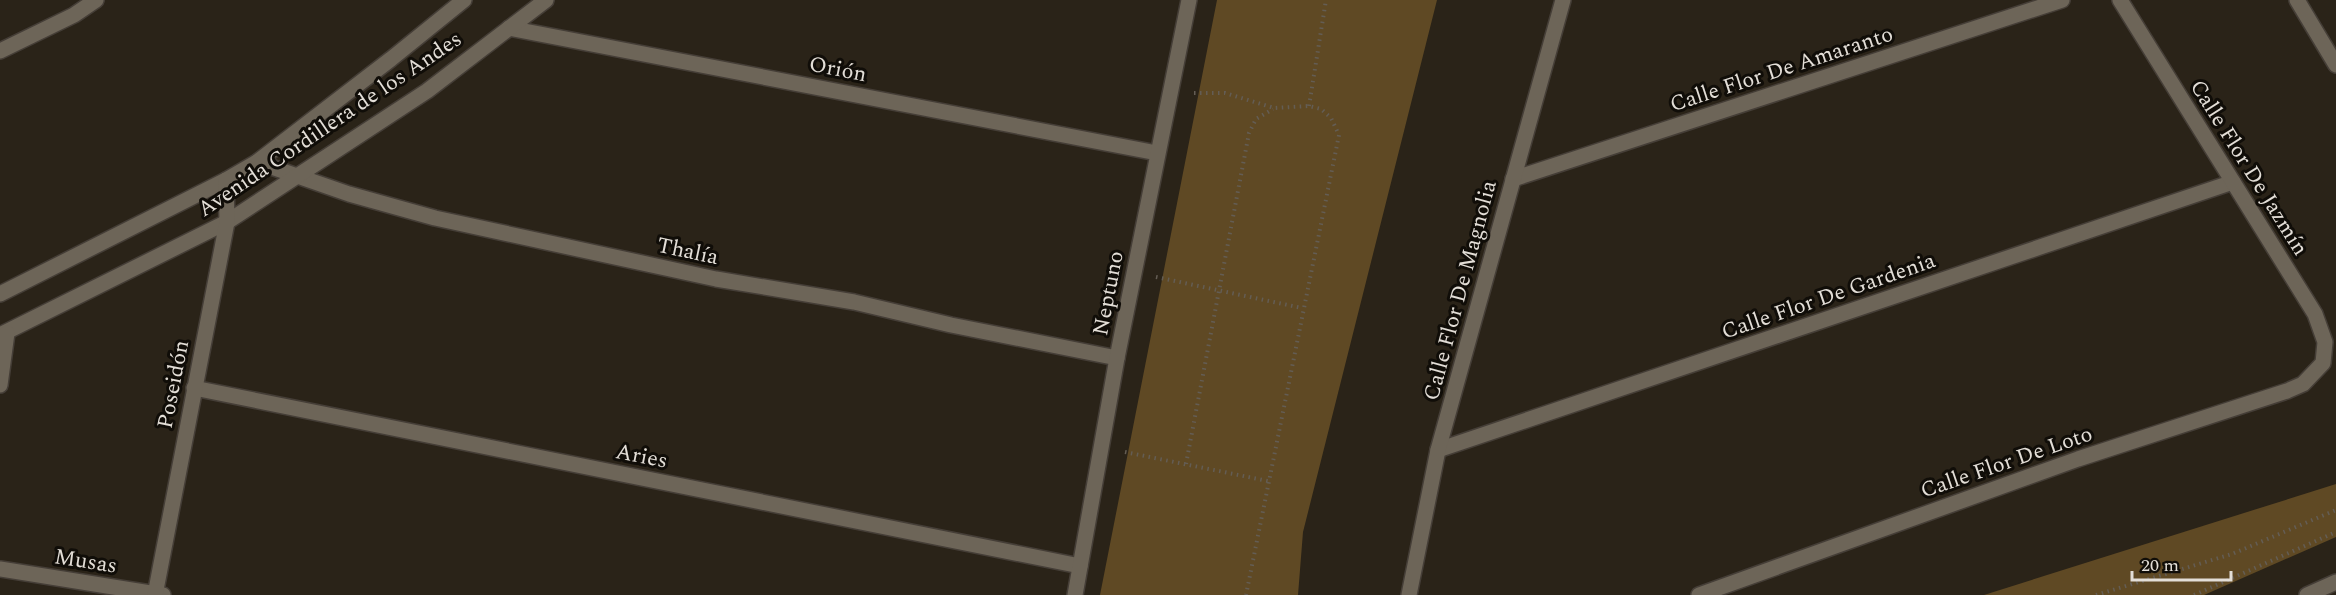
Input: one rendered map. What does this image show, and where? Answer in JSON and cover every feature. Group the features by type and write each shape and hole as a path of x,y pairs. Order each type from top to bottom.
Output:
{"street":[{"path":"0,51 74,15 96,0"},
{"name":"Avenida Cordillera de los Andes","path":"0,294 226,180 256,162 464,0"},
{"name":"Avenida Cordillera de los Andes","path":"3,334 227,222 427,91 546,0"},
{"name":"Neptuno","path":"1075,595 1117,358 1189,0"},
{"name":"Calle Flor De Magnolia","path":"1409,595 1438,450 1563,0"},
{"name":"Calle Flor De Amaranto","path":"1513,179 2062,0"},
{"name":"Calle Flor De Jazmín","path":"2120,0 2315,314 2325,342 2323,363"},
{"path":"2297,0 2336,65"},
{"name":"Orión","path":"509,28 1157,153"},
{"name":"Thalía","path":"256,162 349,194 435,218 716,279 854,302 951,325 1117,358"},
{"name":"Poseidón","path":"158,594 194,388 227,222 226,180"},
{"name":"Calle Flor De Gardenia","path":"1438,450 2233,182"},
{"path":"0,385 3,334"},
{"name":"Calle Flor De Loto","path":"1699,595 2078,459 2287,391 2302,384 2323,363"},
{"name":"Aries","path":"194,388 1080,566"},
{"name":"Musas","path":"0,569 158,594"},
{"path":"2307,595 2336,582"}],"path":[{"path":"1309,106 1326,0"},
{"path":"1170,94 1225,93 1274,108 1309,106 1321,109 1331,118 1338,135 1246,595"},
{"path":"1186,464 1249,133 1256,119 1274,108"},
{"path":"1134,273 1302,308"},
{"path":"1102,447 1268,481"},
{"path":"2096,595 2232,554 2336,510"},
{"path":"2194,595 2336,532"}],"shaded area":[{"path":"1217,0 1437,0 1303,532 1298,595 1100,595"},
{"path":"2336,484 2336,537 2204,595 1984,595"}]}
